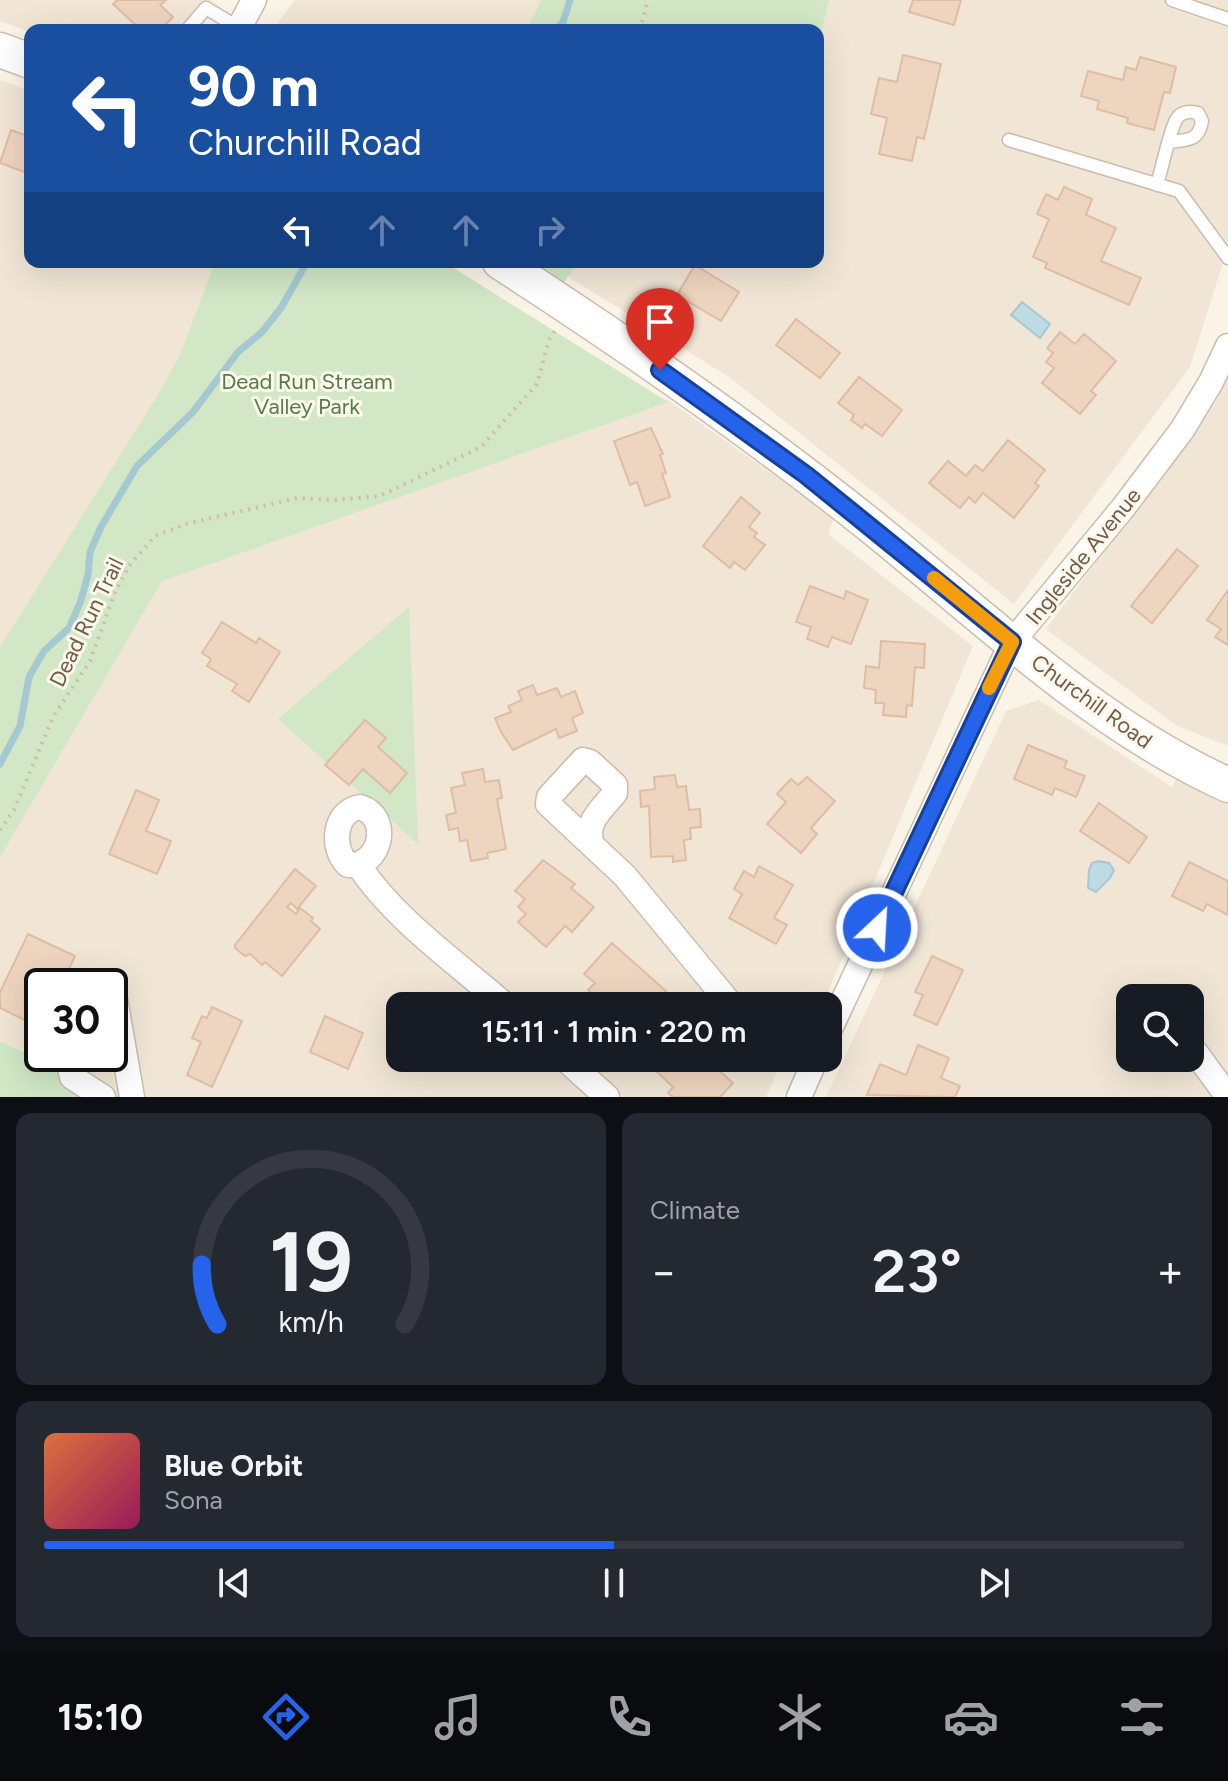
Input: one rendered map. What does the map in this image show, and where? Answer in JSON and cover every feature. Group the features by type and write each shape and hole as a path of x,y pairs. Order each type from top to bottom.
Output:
{"street":[{"path":"241,24 254,0"},
{"path":"0,50 24,59"},
{"name":"Churchill Road","path":"509,268 705,399 806,475 1012,642 1134,735 1186,766 1228,785"},
{"name":"Ingleside Avenue","path":"842,1003 1012,642 1123,508 1182,430 1228,346"},
{"path":"592,845 646,899 721,992"},
{"path":"359,866 372,884 422,933 490,992"},
{"path":"1204,1064 1228,1097"},
{"path":"71,1072 72,1077 103,1097"},
{"path":"128,1072 132,1097"},
{"path":"579,1072 607,1097"},
{"path":"799,1097 805,1072"}],"lane":[{"path":"1172,0 1228,19"},
{"path":"192,24 206,8 230,24"},
{"path":"1009,140 1179,191 1228,258"},
{"path":"1157,185 1168,143"}],"path":[{"path":"642,24 648,0"},
{"name":"Dead Run Trail","path":"0,830 14,810 53,717 90,661 115,592 129,566 155,536 186,524 297,498 335,500 380,496 481,447 537,384 549,340 564,318 577,312"}],"shaded area":[{"path":"0,0 212,0 201,24 24,24 24,30 0,21"},
{"path":"295,0 541,0 529,24 277,24"},
{"path":"828,0 1228,0 1228,247 1190,367 1014,604 729,377 567,276 572,268 824,268 822,24"},
{"path":"0,80 24,89 24,268 213,268 181,352 162,388 0,647"},
{"path":"1228,378 1228,746 1176,725 1046,629 1215,403"},
{"path":"668,400 834,518 828,534 973,646 828,992 505,992 374,874 364,895 471,992 386,992 386,1072 559,1072 587,1097 120,1097 66,1072 128,1072 128,968 24,968 24,1052 0,1041 0,851 162,578"},
{"path":"1039,700 1172,787 1177,777 1228,797 1228,1097 826,1097 838,1072 842,1072 842,1063 1006,711"},
{"path":"595,1072 777,1072 766,1097 623,1097"}],"green space":[{"path":"541,0 829,0 823,24 529,24"},
{"name":"Dead Run Stream Valley Park","path":"213,268 454,268 668,402 162,581 0,857 0,647 162,388 181,352"},
{"path":"519,268 574,268 558,291"},
{"path":"409,607 418,844 278,719"},
{"path":"0,1041 24,1052 24,1072 66,1072 120,1097 0,1097"}],"water":[{"path":"1022,302 1050,324 1040,338 1011,315"},
{"path":"1092,863 1109,863 1114,870 1096,892 1088,888 1089,870"}],"building":[{"path":"117,0 166,0 160,5 173,17 166,24 135,24 113,4"},
{"path":"913,0 961,0 954,25 909,12"},
{"path":"903,55 941,64 924,139 917,137 912,161 879,154 887,118 871,114 879,78 897,82"},
{"path":"1140,57 1176,67 1170,93 1164,92 1154,130 1127,123 1128,118 1097,109 1099,101 1081,96 1088,71 1123,80 1126,67 1136,70"},
{"path":"11,130 24,135 24,172 0,163"},
{"path":"1064,187 1092,199 1086,215 1116,228 1101,261 1141,278 1129,305 1045,268 1047,263 1033,257 1049,219 1037,214 1046,194 1058,200"},
{"path":"693,268 700,268 739,292 721,321 677,295"},
{"path":"796,319 840,353 820,378 776,345"},
{"path":"1060,332 1075,344 1084,334 1116,361 1091,391 1096,395 1080,414 1042,383 1054,368 1046,362 1053,353 1047,348"},
{"path":"859,377 902,410 882,436 865,424 862,428 851,420 854,415 838,403"},
{"path":"651,428 663,454 660,455 666,473 662,474 670,497 645,506 637,482 630,485 614,441"},
{"path":"1008,440 1045,470 1035,483 1039,486 1014,518 983,493 975,503 969,497 960,508 929,483 948,461 966,476 975,465 983,471"},
{"path":"741,497 760,513 749,527 757,533 754,537 765,545 745,570 734,562 730,568 703,546"},
{"path":"1177,549 1198,566 1152,623 1131,606"},
{"path":"810,586 844,599 846,591 868,600 851,644 832,637 828,647 807,639 811,627 796,622"},
{"path":"1228,590 1228,645 1215,637 1221,629 1207,620"},
{"path":"222,622 256,643 259,638 280,652 249,702 232,691 237,684 207,666 211,659 202,653"},
{"path":"881,641 925,644 924,668 915,667 912,706 907,705 906,717 883,715 884,703 875,703 876,690 864,688 866,666 879,668"},
{"path":"533,685 537,695 557,688 561,697 575,691 583,713 572,718 577,731 559,738 556,729 513,750 495,718 511,712 508,706 522,700 518,691"},
{"path":"365,720 386,738 378,747 407,773 390,793 363,769 349,785 325,765"},
{"path":"1028,745 1067,761 1064,768 1085,776 1076,797 1055,788 1052,795 1014,779"},
{"path":"483,769 485,782 499,780 502,798 497,799 506,849 487,853 488,858 471,861 467,840 460,841 458,828 449,830 446,815 456,813 451,788 465,785 462,773"},
{"path":"675,775 677,787 686,786 689,810 700,809 701,827 690,828 691,839 684,840 686,860 673,862 673,856 651,857 649,806 641,807 640,791 655,789 654,777"},
{"path":"807,777 835,801 811,828 817,834 801,853 767,824 786,802 777,794 791,779 798,785"},
{"path":"136,790 159,800 146,831 171,841 157,874 109,854"},
{"path":"1099,803 1147,837 1129,863 1080,831"},
{"path":"543,860 575,884 571,888 594,907 572,932 565,926 546,947 518,922 526,914 518,907 525,899 515,891"},
{"path":"1189,862 1228,881 1228,915 1207,904 1203,911 1172,896"},
{"path":"759,866 793,885 774,918 787,925 776,944 729,918 742,894 734,889 744,871 754,877"},
{"path":"295,869 316,886 297,909 291,903 287,907 296,914 300,908 313,918 311,921 320,929 282,976 265,962 262,965 250,954 245,956 235,945"},
{"path":"28,934 75,956 69,968 24,968 24,1020 0,1008 0,992"},
{"path":"612,943 666,991 590,992 588,990 595,983 584,974"},
{"path":"932,956 963,970 937,1025 914,1015 923,995 915,992"},
{"path":"212,1007 242,1021 212,1087 187,1075 201,1042 192,1038 202,1016 207,1018"},
{"path":"325,1016 363,1033 348,1069 310,1052"},
{"path":"918,1045 949,1058 941,1078 960,1086 955,1097 867,1095 880,1064 906,1075"},
{"path":"657,1072 721,1072 733,1083 720,1097 673,1097 668,1093 673,1087"}],"waterway":[{"path":"561,24 570,0"},
{"path":"0,764 20,726 29,677 44,651 69,628 88,575 90,552 137,466 193,412 238,352 262,332 281,308 304,268"}],"slow traffic":[{"path":"934,578 1012,642 989,688"}],"route":[{"path":"660,370 705,399 806,475 1012,642 877,928"}]}
